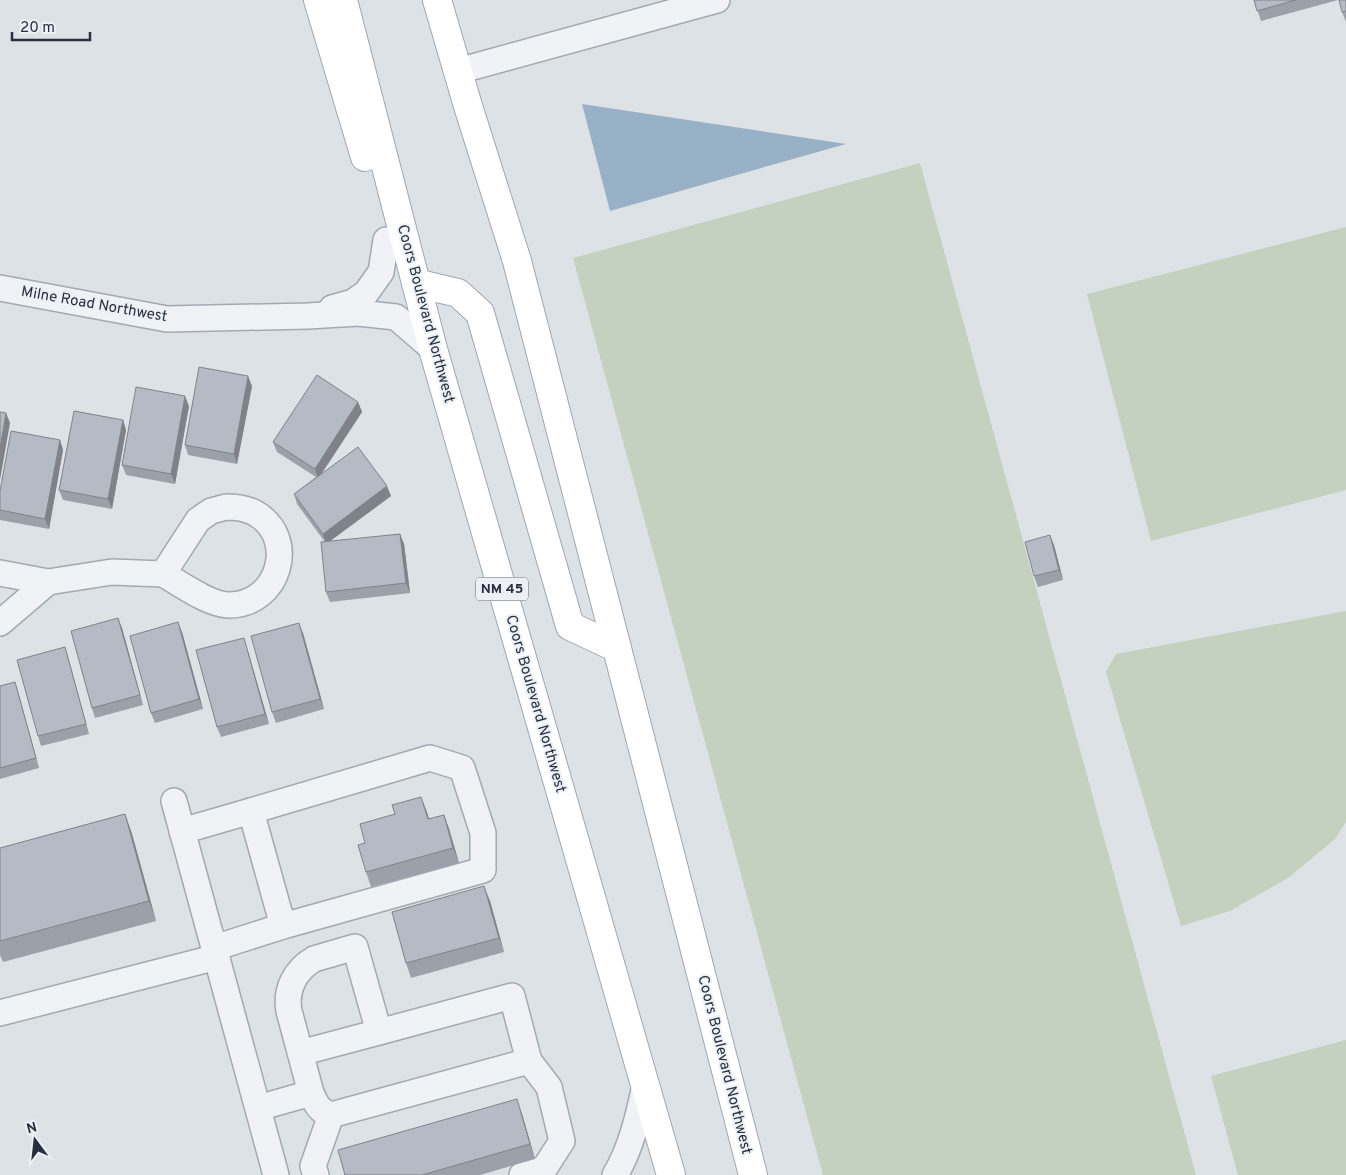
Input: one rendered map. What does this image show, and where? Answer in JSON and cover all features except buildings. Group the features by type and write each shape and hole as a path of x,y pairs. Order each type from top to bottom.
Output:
{"main road":[{"path":"318,0 364,152 386,240"},
{"name":"Coors Boulevard Northwest","path":"343,0 433,349 671,1175"},
{"name":"Coors Boulevard Northwest","path":"437,0 516,261 753,1175"},
{"path":"416,283 458,293 480,313 570,626 617,648"}],"street":[{"path":"458,71 717,0"},
{"name":"Milne Road Northwest","path":"308,316 353,302 366,292 381,272 386,240"},
{"name":"Milne Road Northwest","path":"0,288 167,319 358,313 396,317 433,349"},
{"path":"0,573 48,582 112,572 163,574 211,600 227,605 244,603 260,596 271,583 278,568 280,552 275,535 267,522 255,513 241,508 226,507 211,511 198,520 163,574"},
{"path":"0,623 48,582"},
{"path":"0,1013 216,952 283,926 483,870 483,833 462,768 430,758 182,831"},
{"path":"174,800 276,1175"},
{"path":"251,811 283,926"},
{"path":"379,1032 354,947 314,959 295,976 287,1002 311,1093 317,1107 325,1113 330,1114 529,1061"},
{"path":"300,1053 512,996 529,1061 549,1087 562,1141 544,1169 522,1175"},
{"path":"615,1175 640,1114 645,1085"},
{"path":"258,1108 311,1093"},
{"path":"316,1175 312,1166 330,1114"}],"green space":[{"path":"920,163 1196,1175 823,1175 573,258"},
{"path":"1346,227 1346,490 1151,541 1087,294"},
{"path":"1346,611 1346,822 1335,839 1288,878 1230,911 1181,926 1106,672 1116,654"},
{"path":"1346,1040 1346,1175 1238,1175 1211,1076"}],"water":[{"path":"582,104 846,144 610,211"}]}
